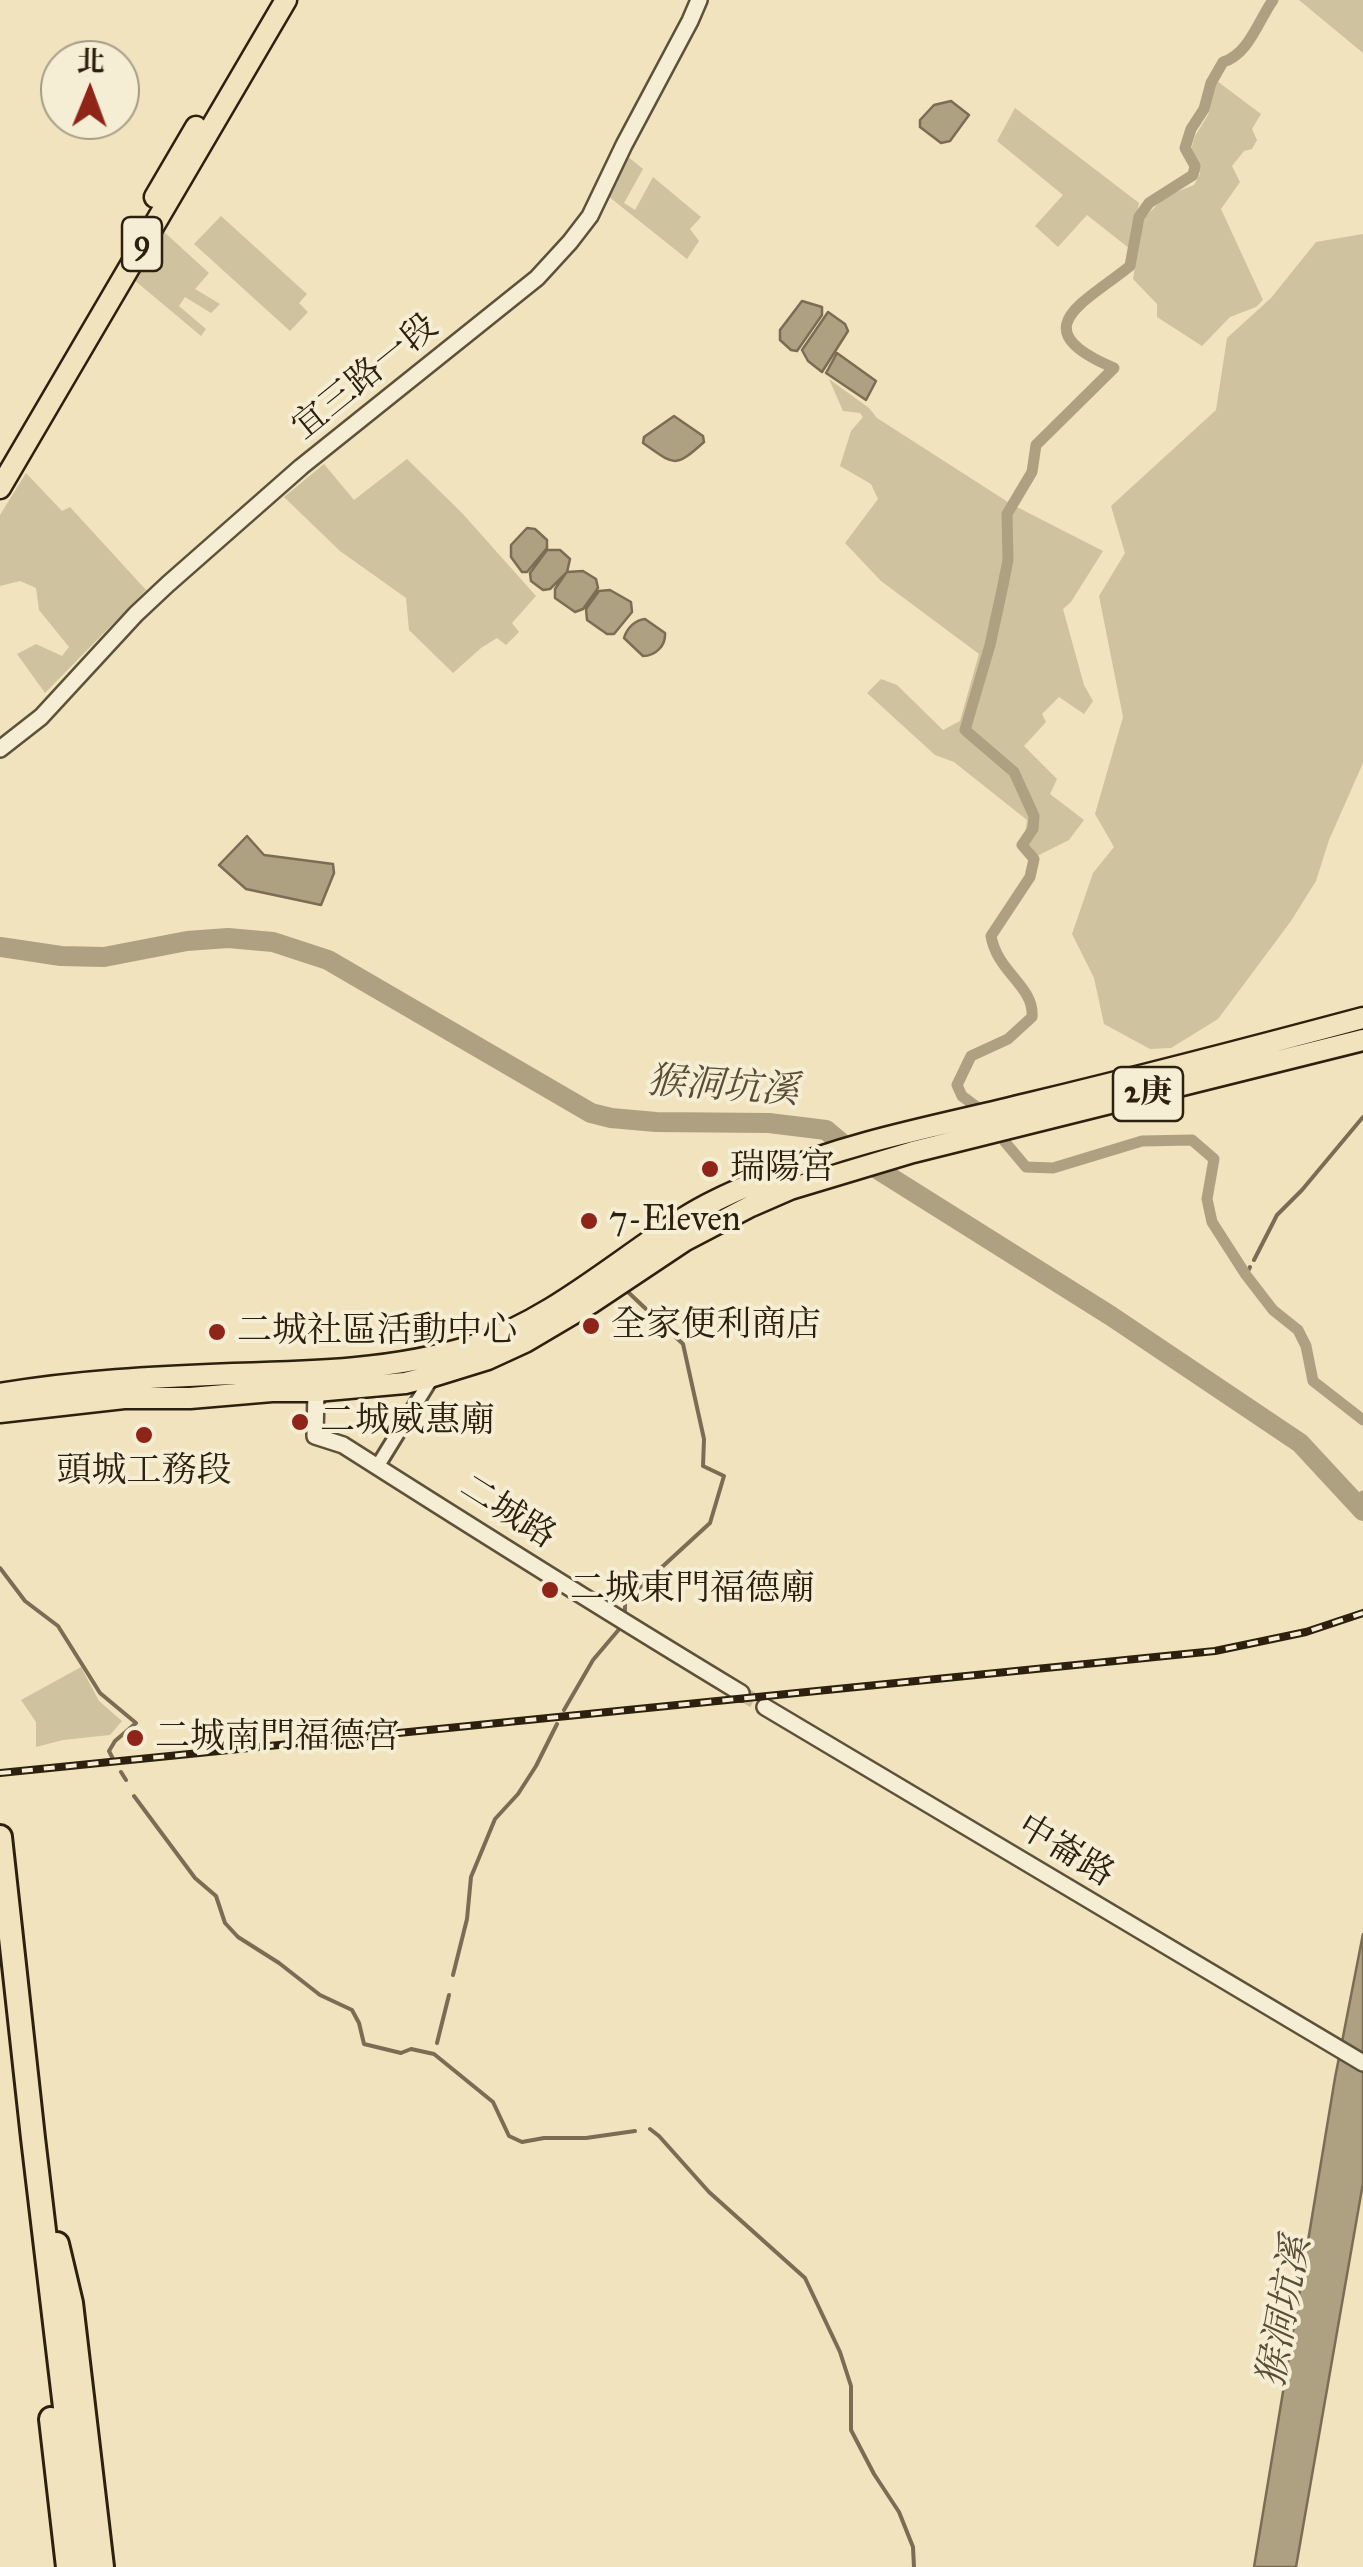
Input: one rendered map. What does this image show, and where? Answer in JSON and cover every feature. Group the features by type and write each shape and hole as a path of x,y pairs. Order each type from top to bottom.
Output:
{"highway":[{"path":"0,1837 81,2563"},
{"path":"0,1958 81,2563"},
{"path":"32,2138 70,2303 93,2491 81,2563"}],"main road":[{"name":"9","path":"0,464 270,0"},
{"name":"9","path":"0,488 286,0"},
{"name":"2庚","path":"319,1381 408,1362 488,1339 530,1320 614,1268 685,1217 800,1164 1363,1018"},
{"name":"2庚","path":"0,1390 92,1381 405,1383 433,1376 488,1360 526,1342 684,1241 790,1189 934,1148 1363,1040"},
{"name":"2庚","path":"0,1412 124,1398 190,1398 248,1384"}],"street":[{"name":"宜三路一段","path":"0,749 41,717 168,584 553,261 590,216 699,0"},
{"path":"377,1467 433,1376"},
{"name":"二城路","path":"319,1381 315,1436 343,1445 741,1693"},
{"name":"中崙路","path":"764,1707 1363,2064"}],"shaded area":[{"path":"1299,0 1363,0 1363,53"},
{"path":"1217,81 1261,114 1252,129 1257,140 1252,149 1244,151 1232,166 1240,182 1221,209 1263,300 1256,307 1230,317 1202,346 1157,317 1157,304 1133,279 1142,220 1166,196 1194,185 1200,174 1191,150 1208,115"},
{"path":"951,101 969,115 950,141 941,143 920,127 920,120 934,105"},
{"path":"1015,108 1139,203 1130,249 1087,215 1058,247 1035,226 1063,195 997,141"},
{"path":"627,156 643,169 624,203 635,210 653,177 701,217 690,229 699,241 687,259 608,196"},
{"path":"221,216 307,294 299,303 308,312 290,331 194,244"},
{"path":"162,230 209,273 195,289 220,304 211,313 185,297 179,306 206,329 201,336 133,279"},
{"path":"1363,234 1363,763 1329,840 1316,881 1291,921 1218,1019 1171,1048 1150,1049 1104,1024 1094,978 1072,934 1093,873 1114,847 1095,814 1123,717 1099,596 1125,553 1111,506 1216,410 1227,338 1271,298 1316,242"},
{"path":"802,301 822,307 822,315 797,351 780,340 780,330"},
{"path":"828,312 845,324 848,331 822,372 802,350"},
{"path":"837,353 876,381 866,400 826,373"},
{"path":"829,379 877,418 1011,504 1103,551 1063,609 1084,685 1093,701 1084,714 1059,697 1042,714 1046,722 1024,746 1057,779 1050,794 1084,820 1069,840 1029,860 1023,847 1027,820 954,762 935,755 867,693 881,679 897,685 943,730 960,721 979,654 881,581 845,543 878,499 871,484 840,466 851,431 863,417 843,411"},
{"path":"674,416 703,436 704,442 686,457 674,461 643,443 644,437"},
{"path":"407,459 462,513 536,596 512,623 519,632 506,645 497,638 453,673 409,630 406,598 340,551 284,497 324,464 354,500"},
{"path":"26,473 62,511 70,507 146,590 45,693 17,654 36,644 62,656 69,647 39,610 36,588 20,581 0,586 0,515"},
{"path":"527,528 535,529 547,540 547,548 527,572 522,572 511,557 511,545"},
{"path":"547,550 560,550 570,559 567,572 583,571 596,579 598,588 583,609 575,612 555,598 555,589 566,573 550,589 543,590 531,581 530,573"},
{"path":"610,590 631,602 632,612 614,634 607,634 587,620 586,609 599,591"},
{"path":"645,619 665,633 662,646 648,656 624,638 632,625"},
{"path":"247,836 264,855 333,864 334,873 321,905 246,889 219,865"},
{"path":"81,1667 99,1701 122,1721 110,1735 36,1747 36,1722 21,1700"},
{"path":"1363,1934 1363,2183 1296,2567 1254,2567 1335,2078"}],"waterway":[{"path":"978,1108 962,1096 957,1085 971,1056 1008,1039 1032,1017 1028,997 1000,960 991,936 1030,877 1034,859 1022,845 1033,829 1034,816 1014,772 965,730 990,645 1008,560 1007,514 1032,472 1036,445 1114,368 1086,354 1071,341 1066,329 1070,317 1130,266 1139,217 1149,203 1193,175 1195,166 1185,148 1204,109 1211,83 1223,62 1246,44 1273,0"},
{"name":"猴洞坑溪","path":"0,947 61,956 104,957 187,941 228,938 273,942 328,960 591,1113 656,1122 769,1123 826,1130 858,1157 1111,1316 1300,1443 1363,1511"},
{"path":"1254,1260 1277,1215 1363,1117"},
{"path":"1005,1142 1026,1167 1053,1168 1142,1141 1192,1140 1214,1159 1207,1199 1212,1222 1273,1310 1298,1330 1306,1346 1313,1381 1363,1420"},
{"path":"1246,1275 1250,1267"},
{"path":"625,1613 625,1601 710,1523 724,1476 703,1466 704,1439 683,1344 628,1292"},
{"path":"1358,1505 1363,1496"},
{"path":"0,1568 25,1601 58,1626 100,1693 136,1723 115,1741 109,1751 113,1759"},
{"path":"564,1710 593,1660 621,1627"},
{"path":"453,1975 467,1919 471,1877 495,1819 518,1794 557,1724"},
{"path":"121,1772 126,1780"},
{"path":"134,1796 195,1878 216,1896 225,1923 238,1937 320,1995 352,2010 364,2044 401,2053 411,2049 434,2054 493,2102 509,2136 522,2142 635,2131"},
{"path":"437,2043 449,1995"},
{"path":"650,2129 709,2192 805,2278 840,2352 851,2386 851,2430 899,2512 913,2547 914,2567"}],"tunnel":[{"path":"741,1693 765,1707"}],"railway":[{"path":"0,1773 1215,1651 1306,1632 1363,1613"}],"place":[{"name":"瑞陽宮","path":"710,1169"},
{"name":"7-Eleven","path":"589,1221"},
{"name":"全家便利商店","path":"591,1326"},
{"name":"二城社區活動中心","path":"217,1332"},
{"name":"二城威惠廟","path":"300,1422"},
{"name":"頭城工務段","path":"144,1435"},
{"name":"二城東門福德廟","path":"550,1590"},
{"name":"二城南門福德宮","path":"135,1738"}]}
